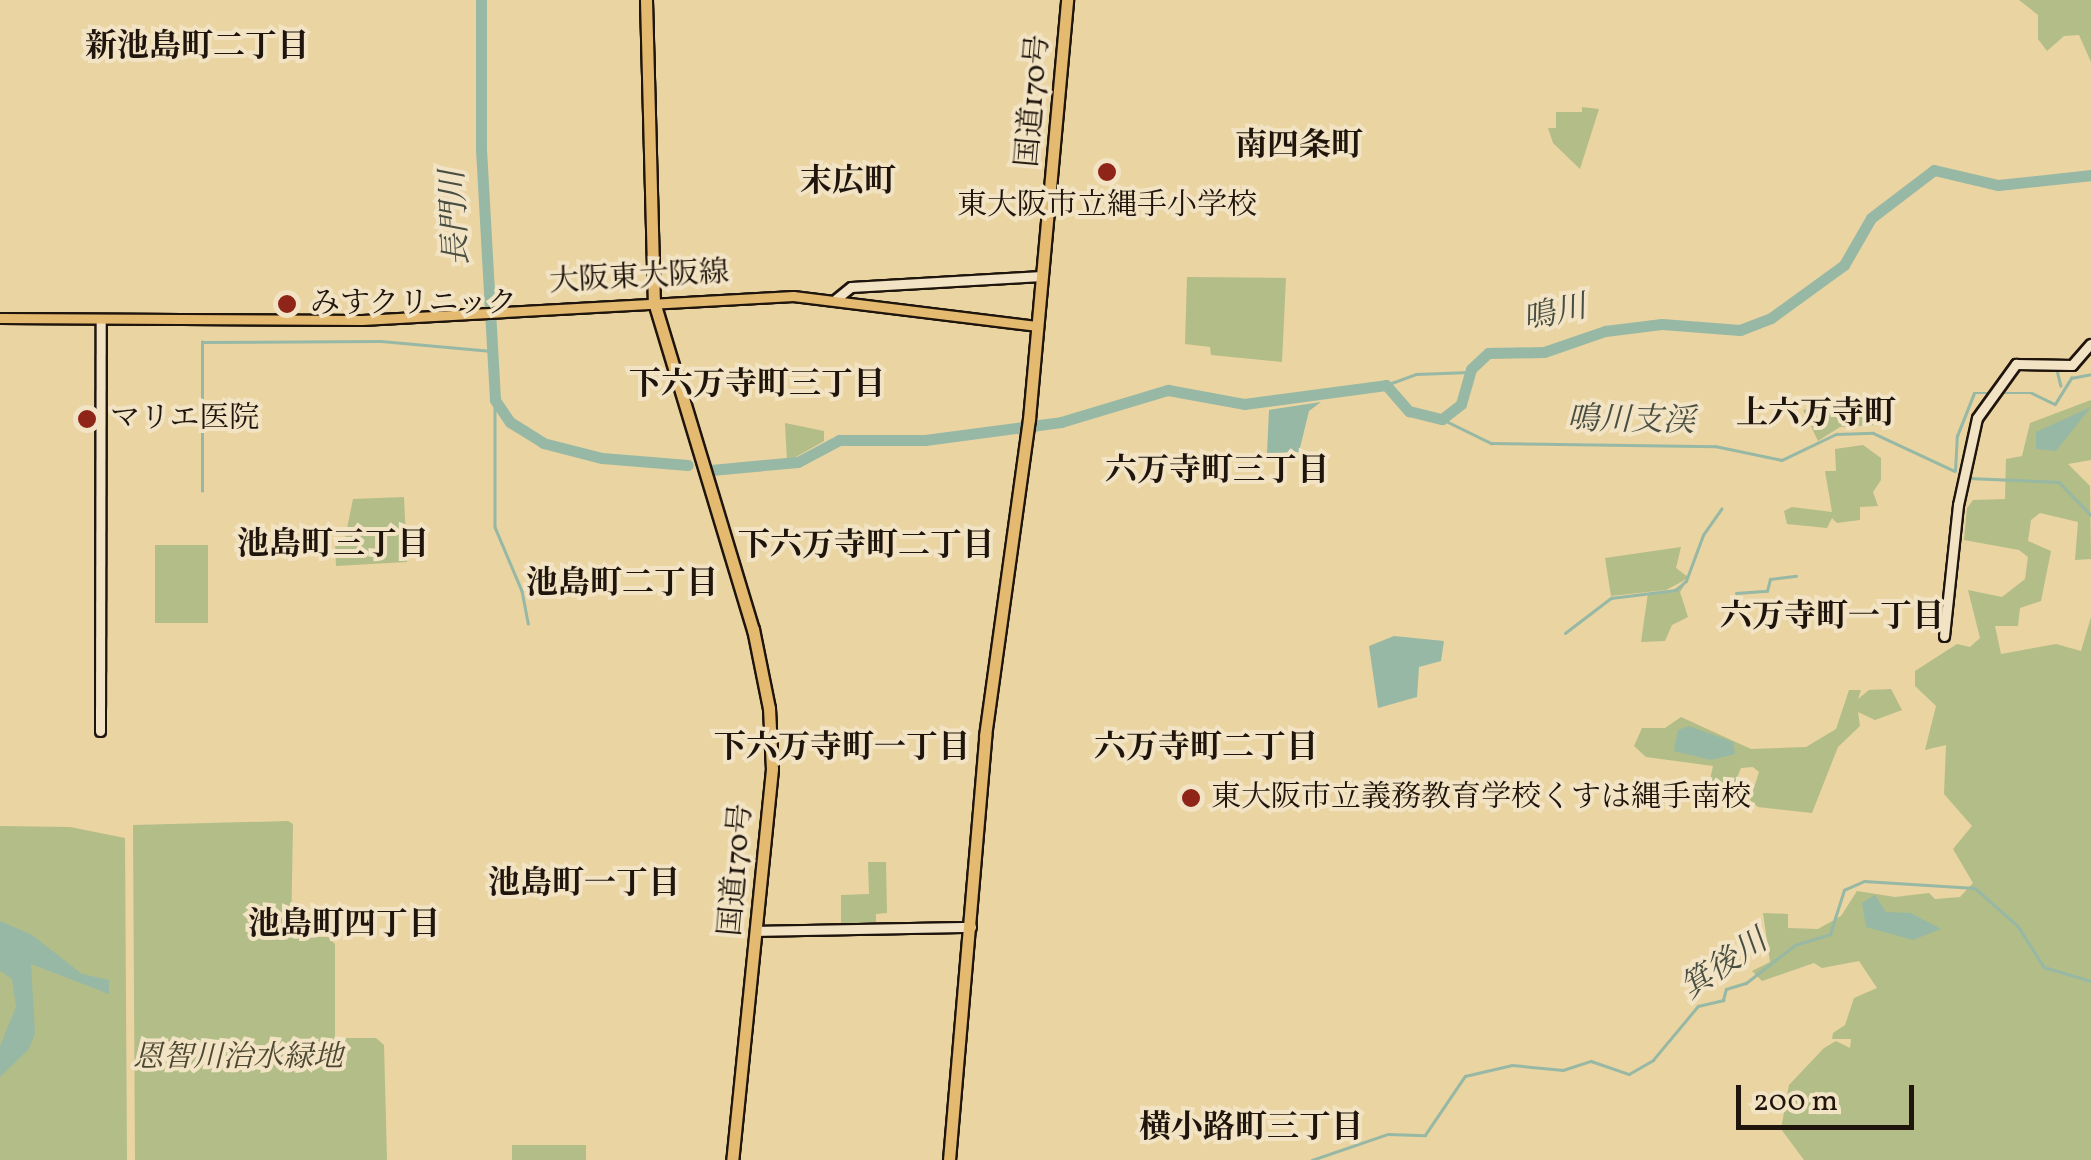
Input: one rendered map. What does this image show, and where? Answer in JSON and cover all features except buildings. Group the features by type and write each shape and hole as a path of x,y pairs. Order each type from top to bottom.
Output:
{"highway":[{"name":"国道170号","path":"646,0 654,302 766,678 772,768 732,1160"},
{"name":"国道170号","path":"949,1160 986,736 1028,423 1066,0"}],"main road":[{"name":"大阪東大阪線","path":"0,318 362,320 654,302 836,299 1038,326"}],"street":[{"path":"836,299 851,287 1042,276"},
{"path":"100,731 101,319"},
{"path":"1944,636 1960,495 1977,418 2008,370 2028,361 2072,364 2090,344"},
{"path":"756,932 971,927"}],"green space":[{"path":"2019,0 2091,0 2091,62 2079,35 2064,36 2047,51 2038,39 2038,15"},
{"path":"1582,107 1599,109 1580,169 1553,143 1548,128 1556,128 1556,112 1582,112"},
{"path":"1187,277 1286,278 1282,362 1211,355 1210,347 1185,344"},
{"path":"1856,396 1869,406 1889,407 1882,425 1840,427 1818,441 1803,410 1821,407 1820,397 1836,397 1833,408 1842,414"},
{"path":"2091,400 2091,460 2068,464 2090,486 2091,559 2075,560 2078,522 2040,513 2031,520 2028,541 2051,551 2041,601 2020,608 2018,626 1995,626 2001,654 2056,644 2081,651 2091,617 2091,1160 1804,1160 1781,1129 1789,1085 1824,1048 1836,1041 1850,1048 1851,1039 1832,1039 1833,1033 1845,1025 1854,998 1877,988 1859,961 1822,968 1814,963 1762,981 1752,971 1770,962 1763,913 1788,914 1788,928 1818,929 1841,916 1857,891 1895,897 1929,893 1935,899 1960,897 1973,883 1953,849 1972,826 1944,794 1946,745 1925,750 1936,706 1915,686 1915,671 1957,644 1970,647 1980,638 1968,590 2002,597 2025,579 2028,557 2019,550 1964,540 1967,508 1973,500 2005,499 2006,459 2022,456 2030,423"},
{"path":"785,423 824,431 824,441 787,462"},
{"path":"1863,445 1881,458 1881,480 1873,492 1878,506 1860,507 1860,520 1837,523 1832,518 1827,528 1787,524 1784,511 1792,507 1832,512 1825,471 1836,471 1835,449"},
{"path":"404,497 407,562 336,566 335,539 345,538 353,499"},
{"path":"155,545 208,545 208,623 155,623"},
{"path":"1681,547 1676,568 1688,577 1683,581 1666,590 1611,596 1605,558"},
{"path":"1687,581 1680,592 1688,617 1672,625 1665,641 1641,642 1648,593 1668,593"},
{"path":"1891,689 1902,710 1875,720 1858,712 1860,726 1838,747 1812,813 1758,807 1750,800 1759,772 1753,767 1741,768 1728,800 1721,800 1708,789 1713,766 1646,757 1634,746 1642,728 1665,728 1681,717 1751,749 1806,747 1836,729 1849,690 1861,690 1858,699 1869,690"},
{"name":"恩智川治水緑地","path":"288,821 293,824 291,937 328,937 335,944 335,1038 376,1038 384,1045 387,1160 135,1160 133,825"},
{"name":"恩智川治水緑地","path":"0,826 70,827 125,838 127,1160 0,1160"},
{"path":"868,862 886,862 887,913 876,914 876,923 841,924 841,895 869,894"},
{"path":"512,1145 586,1145 586,1160 512,1160"}],"shaded area":[{"path":"1321,402 1309,411 1299,452 1267,453 1269,410"},
{"path":"2091,407 2056,451 2036,449 2036,432"},
{"path":"1394,636 1444,641 1441,661 1419,667 1417,697 1378,708 1369,646"},
{"path":"1689,726 1733,742 1735,754 1711,760 1674,751 1678,730"},
{"path":"1875,895 1886,912 1911,913 1941,929 1913,940 1866,927 1862,903"},
{"path":"0,921 32,935 82,974 109,980 109,994 31,964 35,1033 29,1049 0,1077 0,1046 16,1007 12,979 0,971"}],"waterway":[{"name":"長門川","path":"481,0 481,149 495,400 510,422 543,443 602,458 688,465"},
{"name":"鳴川支渓","path":"711,470 798,462 839,440 925,440 1061,422 1168,390 1244,404 1386,385 1409,411 1442,419 1461,404 1471,369 1488,353 1544,352 1605,331 1662,324 1740,330 1771,318 1844,265 1871,218 1934,170 1998,185 2091,175"},
{"path":"202,491 202,342 381,341 492,351"},
{"path":"2057,370 2061,386"},
{"path":"1386,385 1416,374 1470,372"},
{"name":"鳴川支渓","path":"1442,419 1491,443 1715,446 1782,460 1836,434 1873,433 1955,471 1957,436 1974,393 2032,393 2055,404 2071,378 2091,374"},
{"path":"495,400 495,527 522,591 528,623"},
{"path":"1968,478 2059,482 2091,515"},
{"path":"1565,633 1611,598 1676,590 1686,581 1703,535 1721,509"},
{"path":"1736,593 1767,591 1770,579 1796,576"},
{"name":"箕後川","path":"1312,1160 1388,1134 1425,1135 1465,1076 1512,1065 1563,1070 1591,1061 1629,1074 1653,1060 1698,1006 1723,1000 1726,989 1746,983 1795,945 1830,934 1844,890 1864,881 1975,888 2018,926 2044,967 2091,981"}],"place":[{"name":"東大阪市立縄手小学校","path":"1107,172"},
{"name":"みすクリニック","path":"287,304"},
{"name":"マリエ医院","path":"87,419"},
{"name":"東大阪市立義務教育学校くすは縄手南校","path":"1191,798"}],"district":[{"name":"新池島町二丁目","path":"197,48"},
{"name":"南四条町","path":"1299,147"},
{"name":"末広町","path":"848,183"},
{"name":"下六万寺町三丁目","path":"757,386"},
{"name":"上六万寺町","path":"1816,415"},
{"name":"六万寺町三丁目","path":"1217,472"},
{"name":"池島町三丁目","path":"333,546"},
{"name":"下六万寺町二丁目","path":"866,547"},
{"name":"池島町二丁目","path":"622,585"},
{"name":"六万寺町一丁目","path":"1832,618"},
{"name":"下六万寺町一丁目","path":"842,749"},
{"name":"六万寺町二丁目","path":"1206,749"},
{"name":"池島町一丁目","path":"584,885"},
{"name":"池島町四丁目","path":"344,926"},
{"name":"横小路町三丁目","path":"1251,1129"}],"water label":[{"name":"鳴川","path":"1555,315"}]}
